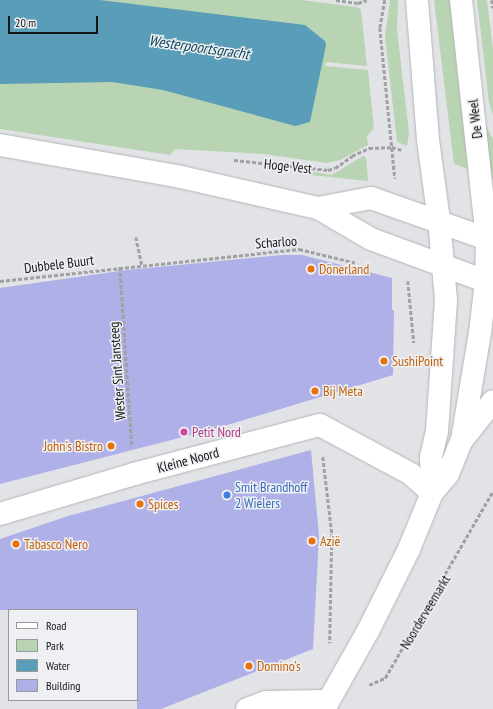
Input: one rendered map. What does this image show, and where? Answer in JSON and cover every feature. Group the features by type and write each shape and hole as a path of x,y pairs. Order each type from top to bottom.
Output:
{"street":[{"path":"417,0 428,140 440,220 444,266 446,322 437,431 431,456 432,493"},
{"name":"De Weel","path":"461,0 490,240 489,283"},
{"path":"0,145 181,177 318,208 371,240 489,283 462,440 448,474 432,493 409,549 326,705 266,702 247,709"},
{"path":"318,208 371,198 440,220 490,240"},
{"path":"462,440 493,402"},
{"path":"320,425 411,474 432,493"},
{"name":"Kleine Noord","path":"0,514 134,474 320,425"}],"path":[{"path":"336,0 358,3 367,0"},
{"name":"Hoge Vest","path":"227,159 328,170 335,168 360,151 392,147 380,28 384,0"},
{"path":"492,0 493,8"},
{"path":"136,237 142,265"},
{"name":"Scharloo","path":"120,267 299,249 364,265"},
{"name":"Dubbele Buurt","path":"0,281 120,267"},
{"name":"Wester Sint Jansteeg","path":"120,267 134,474"},
{"path":"320,425 332,534 330,645"},
{"name":"Noorderveemarkt","path":"326,705 385,678 493,491"}],"green space":[{"path":"0,0 301,0 357,7 361,10 367,66 326,62 325,66 368,70 374,128 367,136 368,145 340,160 327,163 263,154 175,149 170,155 0,129"},
{"path":"390,0 398,0 397,30 409,133 407,146 397,142 385,36"},
{"path":"434,0 452,0 471,170 454,164"},
{"path":"477,0 487,0 493,49 493,115 489,102"},
{"path":"484,123 493,139 493,179 491,178"},
{"path":"363,156 366,157 368,181 311,175 312,172 332,175"}],"water":[{"name":"Westerpoortsgracht","path":"0,0 100,0 305,25 325,41 326,45 310,122 295,126 163,90 112,82 0,84"}],"building":[{"path":"282,255 302,255 392,278 392,310 394,310 393,375 214,429 0,484 0,288 127,270"},
{"path":"311,450 319,536 313,649 161,709 137,709 138,609 0,610 0,539 68,516"}],"place":[{"name":"Dönerland","path":"311,269"},
{"name":"SushiPoint","path":"384,361"},
{"name":"Bij Meta","path":"315,391"},
{"name":"Petit Nord","path":"184,432"},
{"name":"John's Bistro","path":"111,446"},
{"name":"Smit Brandhoff 2 Wielers","path":"227,495"},
{"name":"Spices","path":"140,504"},
{"name":"Azië","path":"312,541"},
{"name":"Tabasco Nero","path":"16,544"},
{"name":"Domino's","path":"249,666"}]}
